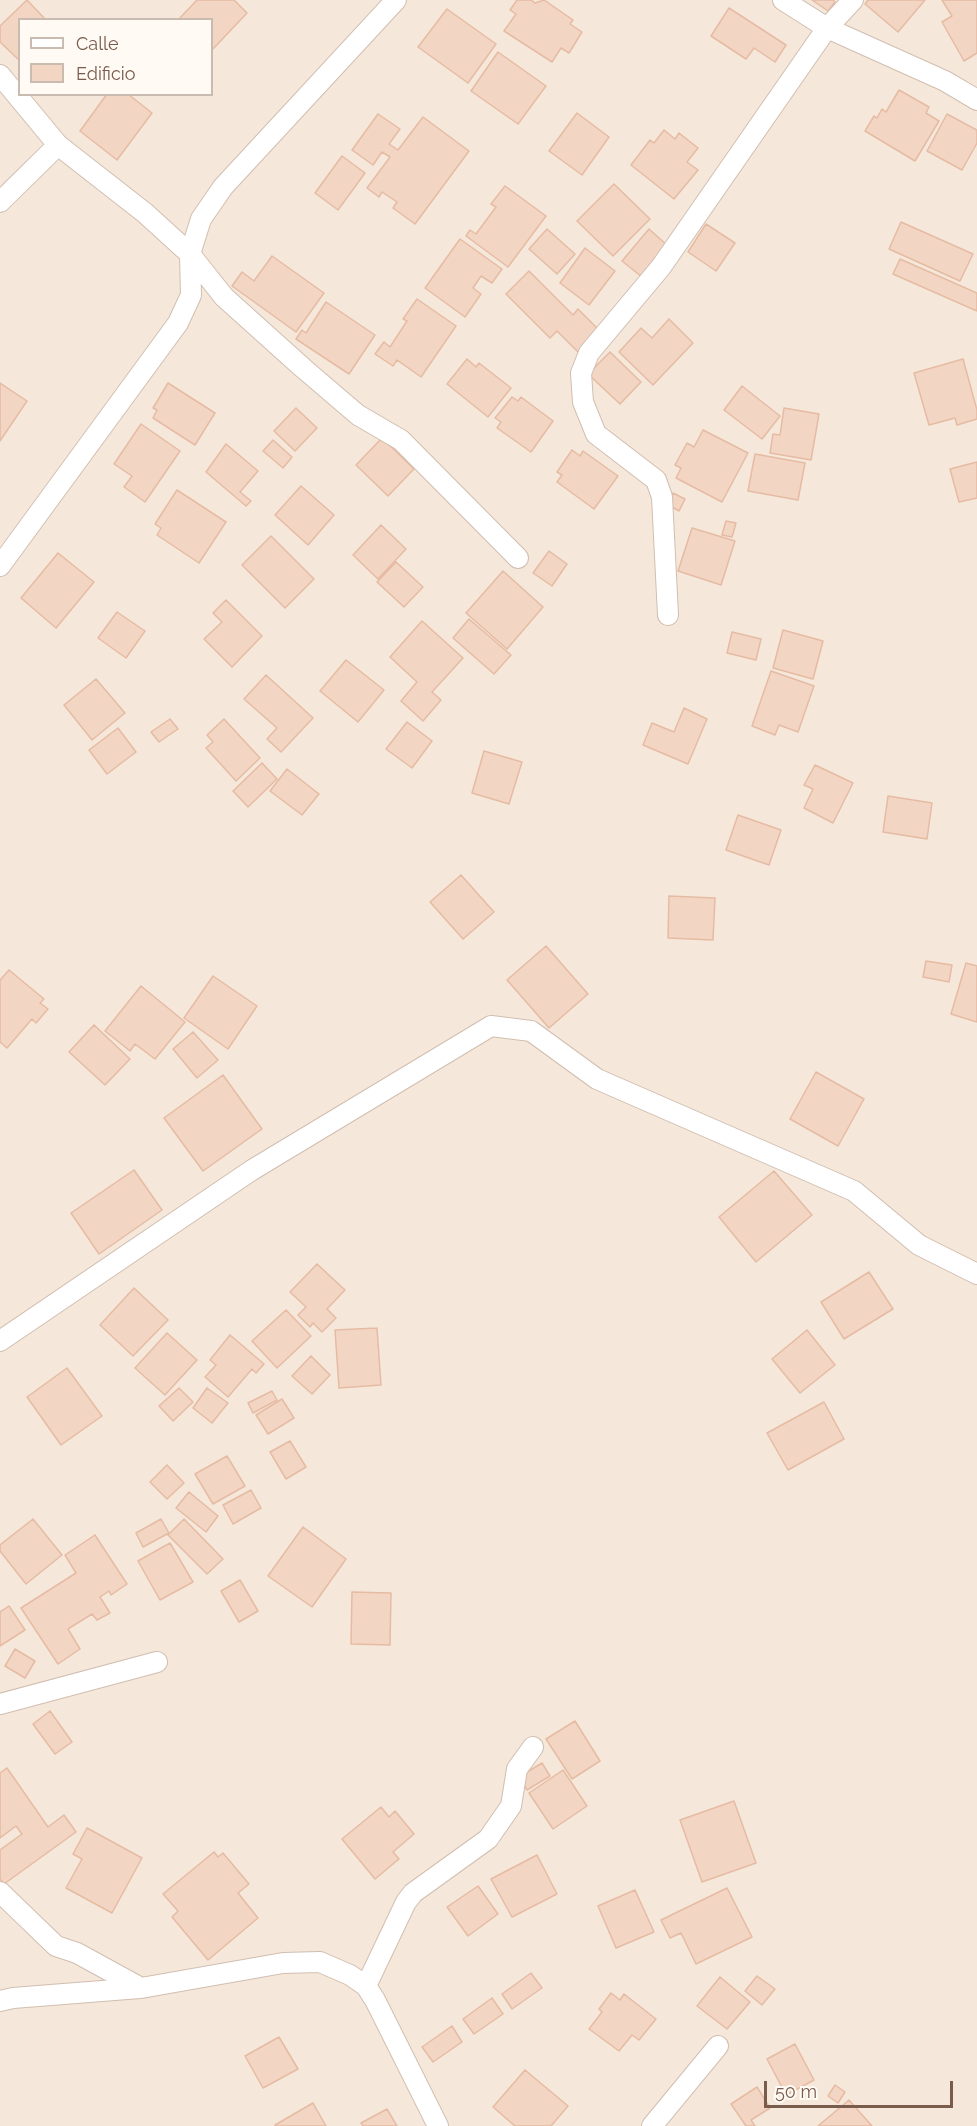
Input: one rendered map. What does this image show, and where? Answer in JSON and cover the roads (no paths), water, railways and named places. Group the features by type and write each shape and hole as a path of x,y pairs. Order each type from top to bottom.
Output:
{"street":[{"path":"0,566 178,323 191,295 190,254 201,219 223,187 396,0"},
{"path":"783,0 827,28 945,81 977,100"},
{"path":"668,615 662,497 656,480 596,434 583,402 581,373 589,354 661,267 827,28 853,0"},
{"path":"0,75 58,145 145,213 190,254 224,297 358,416 401,440 518,558"},
{"path":"0,202 58,145"},
{"path":"0,1341 252,1170 491,1026 531,1031 597,1079 854,1191 919,1245 977,1274"},
{"path":"0,1704 158,1662"},
{"path":"366,1986 406,1902 413,1893 488,1839 511,1806 517,1769 533,1747"},
{"path":"0,1892 56,1946 77,1953 141,1988"},
{"path":"0,2001 141,1988 283,1963 320,1962 350,1975 366,1986 438,2126"},
{"path":"652,2126 718,2046"}]}
